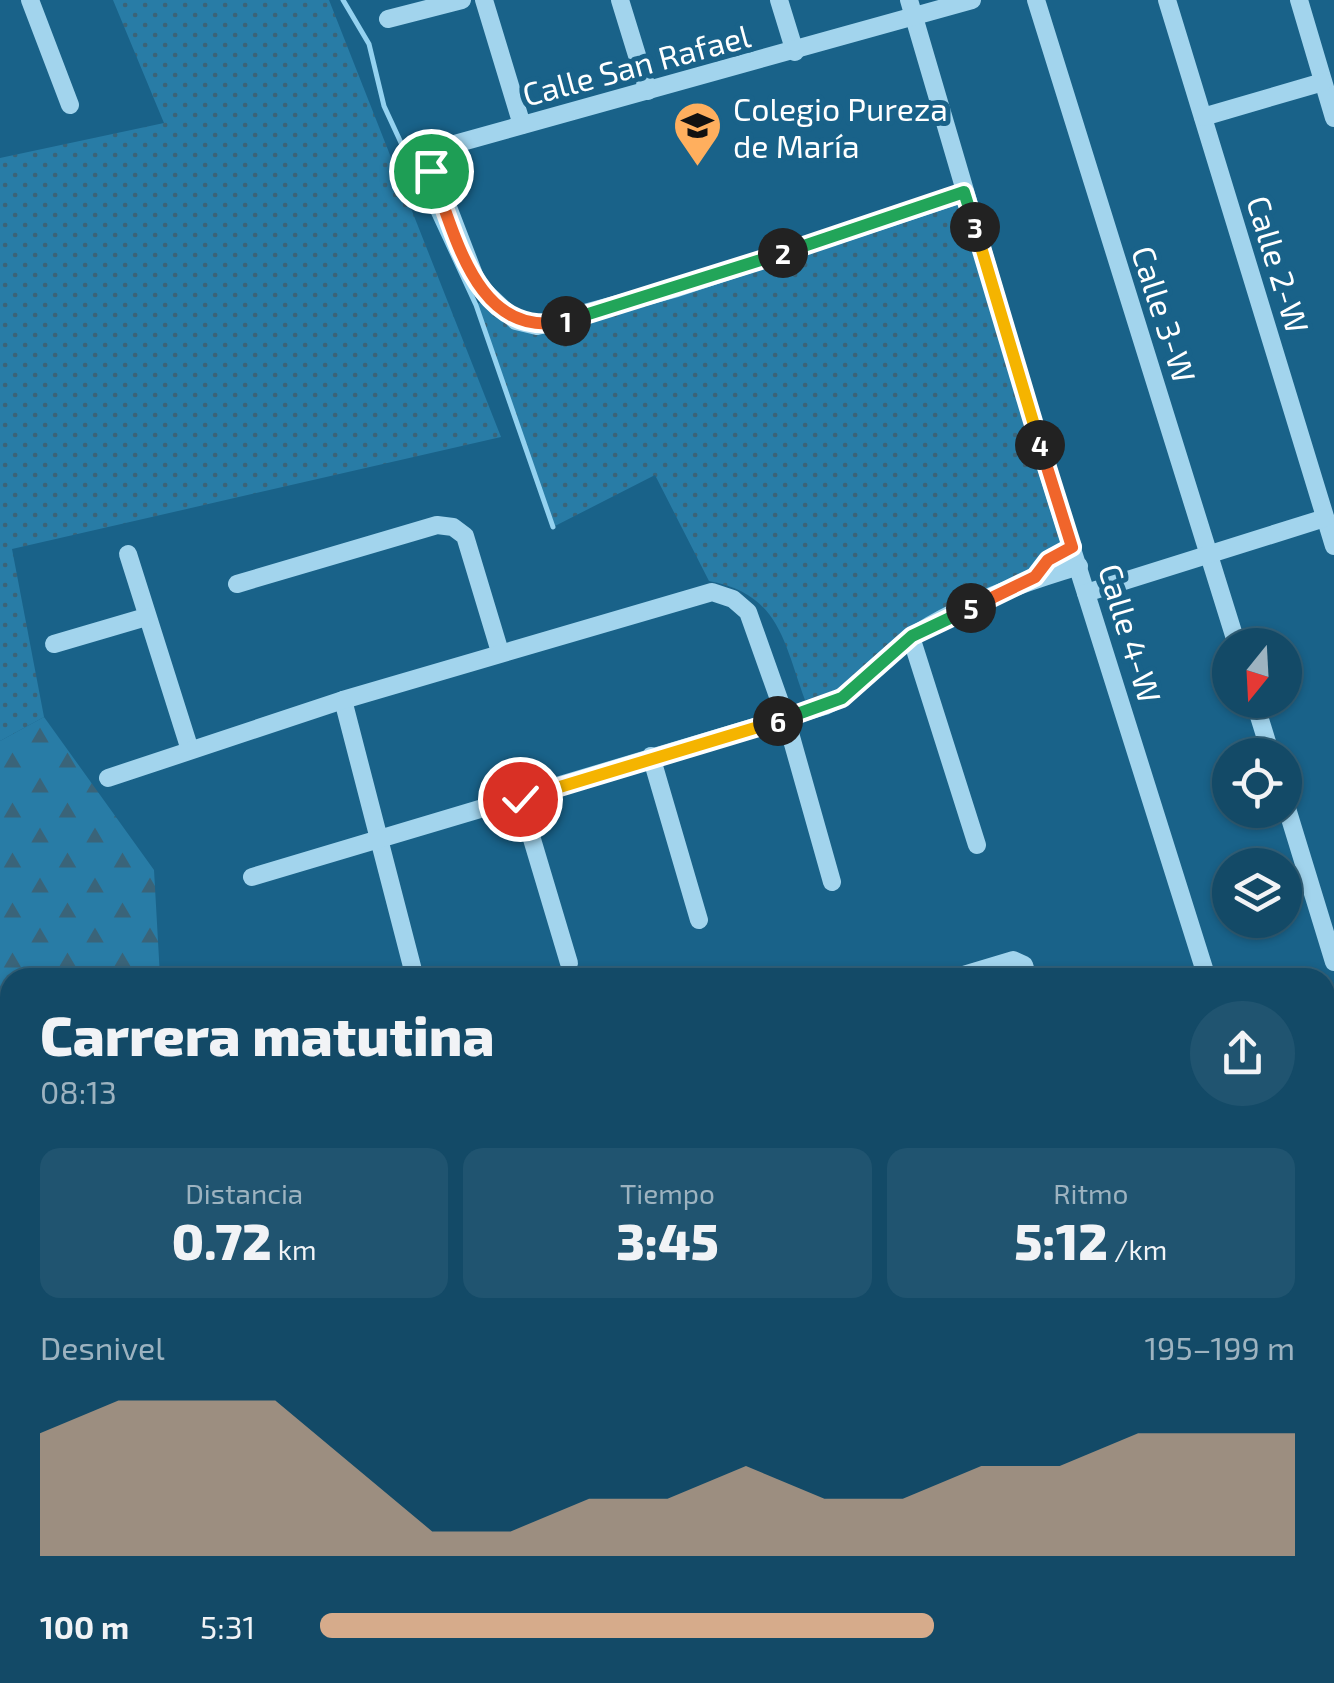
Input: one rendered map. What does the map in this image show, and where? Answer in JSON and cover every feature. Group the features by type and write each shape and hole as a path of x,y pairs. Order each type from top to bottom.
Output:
{"street":[{"path":"30,0 70,105"},
{"path":"388,19 462,0"},
{"path":"484,0 522,124"},
{"path":"620,0 648,92"},
{"path":"779,0 795,52"},
{"name":"Calle San Rafael","path":"964,192 678,288 536,326 516,321 478,285 431,171 433,156 444,147 795,52 912,9 972,0"},
{"name":"Calle 3-W","path":"1036,0 1232,628"},
{"name":"Calle 2-W","path":"1167,0 1334,546"},
{"path":"1298,0 1334,118"},
{"name":"Calle 4-W","path":"912,9 1072,547 1204,968"},
{"path":"1204,117 1323,82"},
{"path":"1086,593 1325,518"},
{"path":"238,584 436,524 453,527 464,536 500,652"},
{"path":"1035,577 1048,560 1072,547"},
{"path":"128,554 190,750"},
{"path":"252,877 786,719 842,698 912,636 1035,577 1078,566"},
{"path":"108,778 343,700 712,592 734,599 748,612 786,719 832,882"},
{"path":"54,644 146,617"},
{"path":"912,636 977,845"},
{"path":"343,700 382,836 382,861 412,968"},
{"path":"651,756 699,920"},
{"path":"520,799 570,964"},
{"path":"1293,828 1334,962"},
{"path":"986,968 1013,960 1025,968"}],"green space":[{"path":"113,0 329,0 501,437 12,549 44,717 0,741 0,158 164,123"},
{"path":"965,193 1071,542 855,684 805,700 775,623 750,597 709,581 655,475 553,527 476,305 487,298 537,326"},
{"path":"44,717 154,870 159,968 0,968 0,741"}],"waterway":[{"path":"343,0 369,44 384,106 476,305 553,527"}],"place":[{"name":"Colegio Pureza de María","path":"698,168"}],"route":[{"path":"431,171 478,285 503,312 516,321 536,326 569,321 678,288 964,192 1072,547 1048,560 1035,577 912,636 842,698 825,706 520,799"}]}
